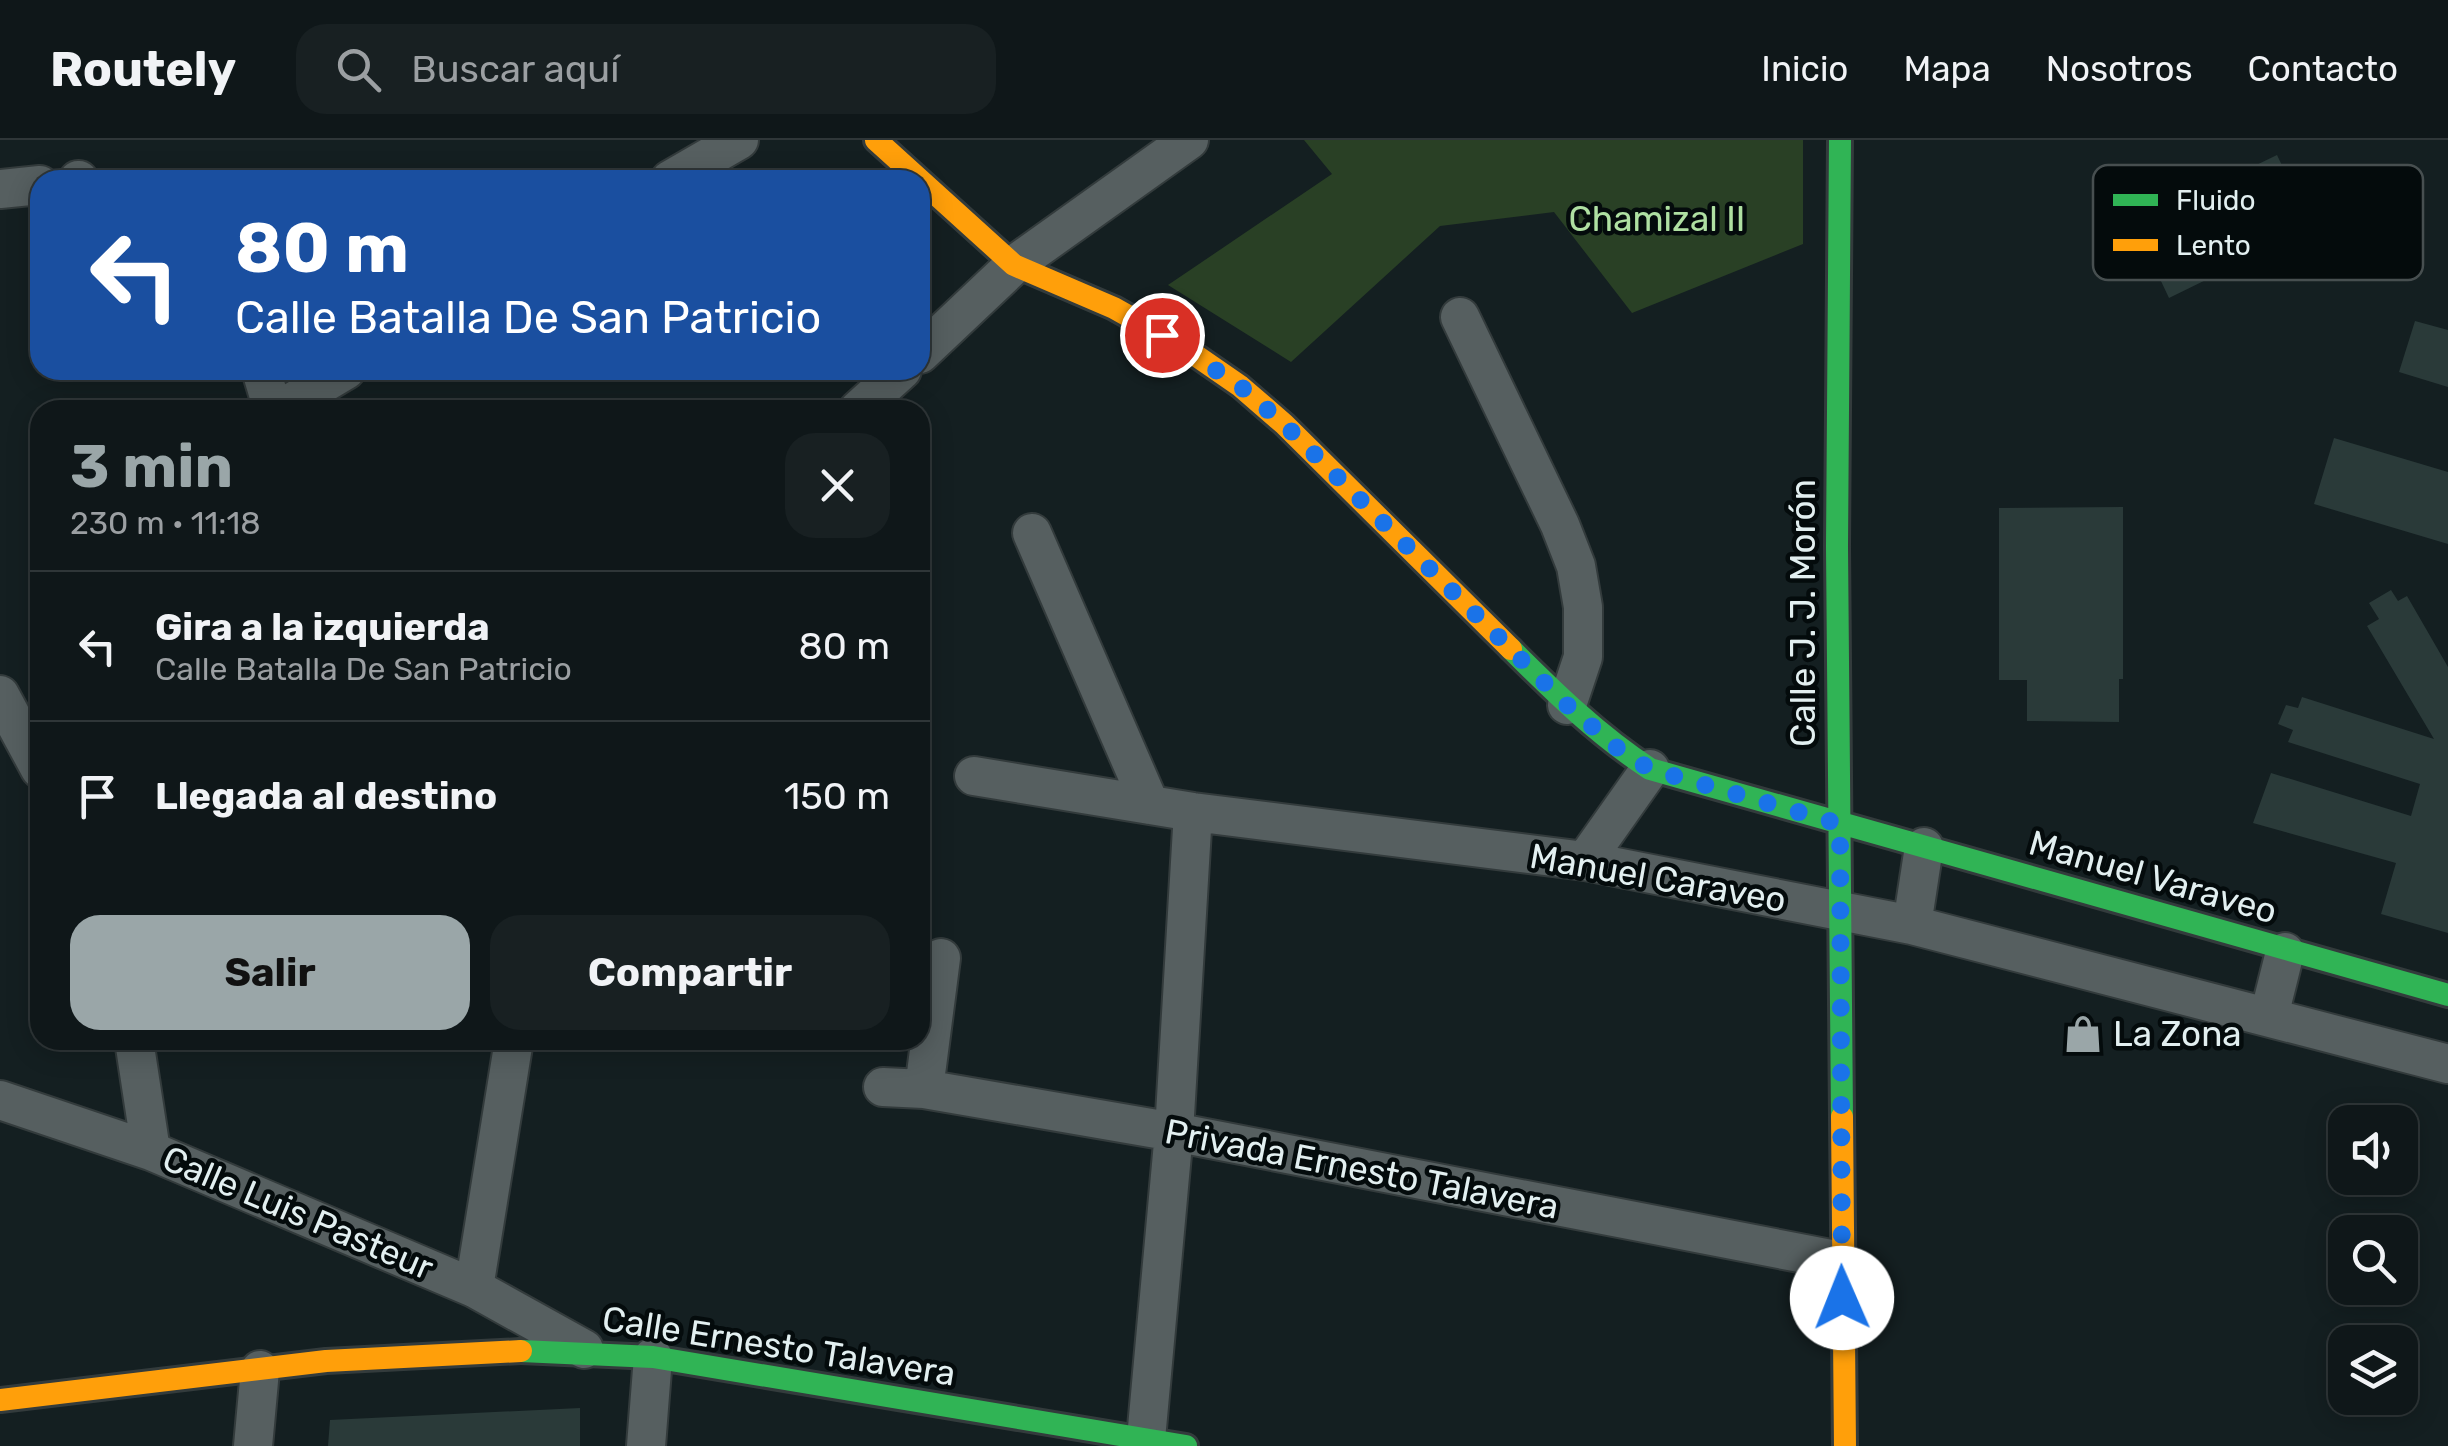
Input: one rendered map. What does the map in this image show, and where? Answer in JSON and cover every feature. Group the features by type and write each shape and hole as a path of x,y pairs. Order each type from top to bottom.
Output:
{"street":[{"path":"688,170 740,140"},
{"name":"Manuel Varaveo","path":"876,140 909,170"},
{"path":"930,345 1014,266 1188,140"},
{"name":"Calle J. J. Morón","path":"1840,140 1836,547 1845,1446"},
{"path":"0,189 30,186"},
{"name":"Manuel Varaveo","path":"930,189 1014,266 1114,308 1185,348 1240,386 1284,424 1567,705 1622,752 1650,769 2285,952 2448,995"},
{"path":"1460,316 1576,566 1583,606 1583,657 1567,705"},
{"path":"294,400 328,380"},
{"path":"869,400 891,380"},
{"path":"1032,533 1150,804"},
{"path":"0,695 30,750"},
{"path":"1585,862 1650,769"},
{"name":"Manuel Caraveo","path":"974,776 1193,812 1585,862 1912,925 2448,1064"},
{"path":"1146,1438 1174,1132 1193,812"},
{"path":"1912,925 1924,846"},
{"path":"2269,1016 2285,952"},
{"path":"930,1043 941,958"},
{"path":"136,1050 151,1151"},
{"path":"474,1288 512,1050"},
{"path":"924,1089 929,1050"},
{"name":"Privada Ernesto Talavera","path":"883,1088 924,1089 1174,1132 1841,1261"},
{"name":"Calle Luis Pasteur","path":"0,1100 151,1151 474,1288 586,1350"},
{"name":"Calle Ernesto Talavera","path":"0,1400 410,1355 586,1350 653,1357 1079,1438 1146,1438 1186,1446"},
{"path":"646,1446 653,1357"},
{"path":"253,1446 260,1370"}],"green space":[{"name":"Chamizal II","path":"1304,140 1803,140 1803,244 1632,313 1554,212 1440,226 1291,362 1168,285 1332,174"}],"building":[{"path":"2277,155 2282,165 2256,165"},
{"path":"2160,280 2206,280 2169,298"},
{"path":"2415,321 2448,330 2448,387 2399,372"},
{"path":"2334,438 2448,472 2448,544 2314,504"},
{"path":"2123,507 2123,679 2119,679 2119,722 2027,721 2027,680 1999,680 1999,508"},
{"path":"2391,590 2398,601 2407,596 2448,667 2448,933 2381,914 2396,863 2253,823 2271,773 2411,816 2420,784 2288,742 2293,730 2278,724 2286,705 2298,708 2302,697 2434,739 2367,626 2379,619 2369,603"},
{"path":"580,1408 580,1446 328,1446 330,1420"}],"traffic: fast":[{"path":"1840,140 1837,547 1842,1117"},
{"path":"1511,649 1595,728 1650,769 2448,995"},
{"path":"521,1351 653,1357 1186,1446"}],"traffic: slow":[{"path":"876,140 909,170"},
{"path":"930,189 1014,265 1114,308 1185,348 1240,386 1284,424 1511,649"},
{"path":"1842,1117 1845,1446"},
{"path":"0,1400 326,1361 521,1351"}],"place":[{"name":"La Zona","path":"2083,1034"}],"route":[{"path":"1162,335 1240,386 1284,424 1567,705 1622,752 1650,769 1840,824 1842,1298"}]}
